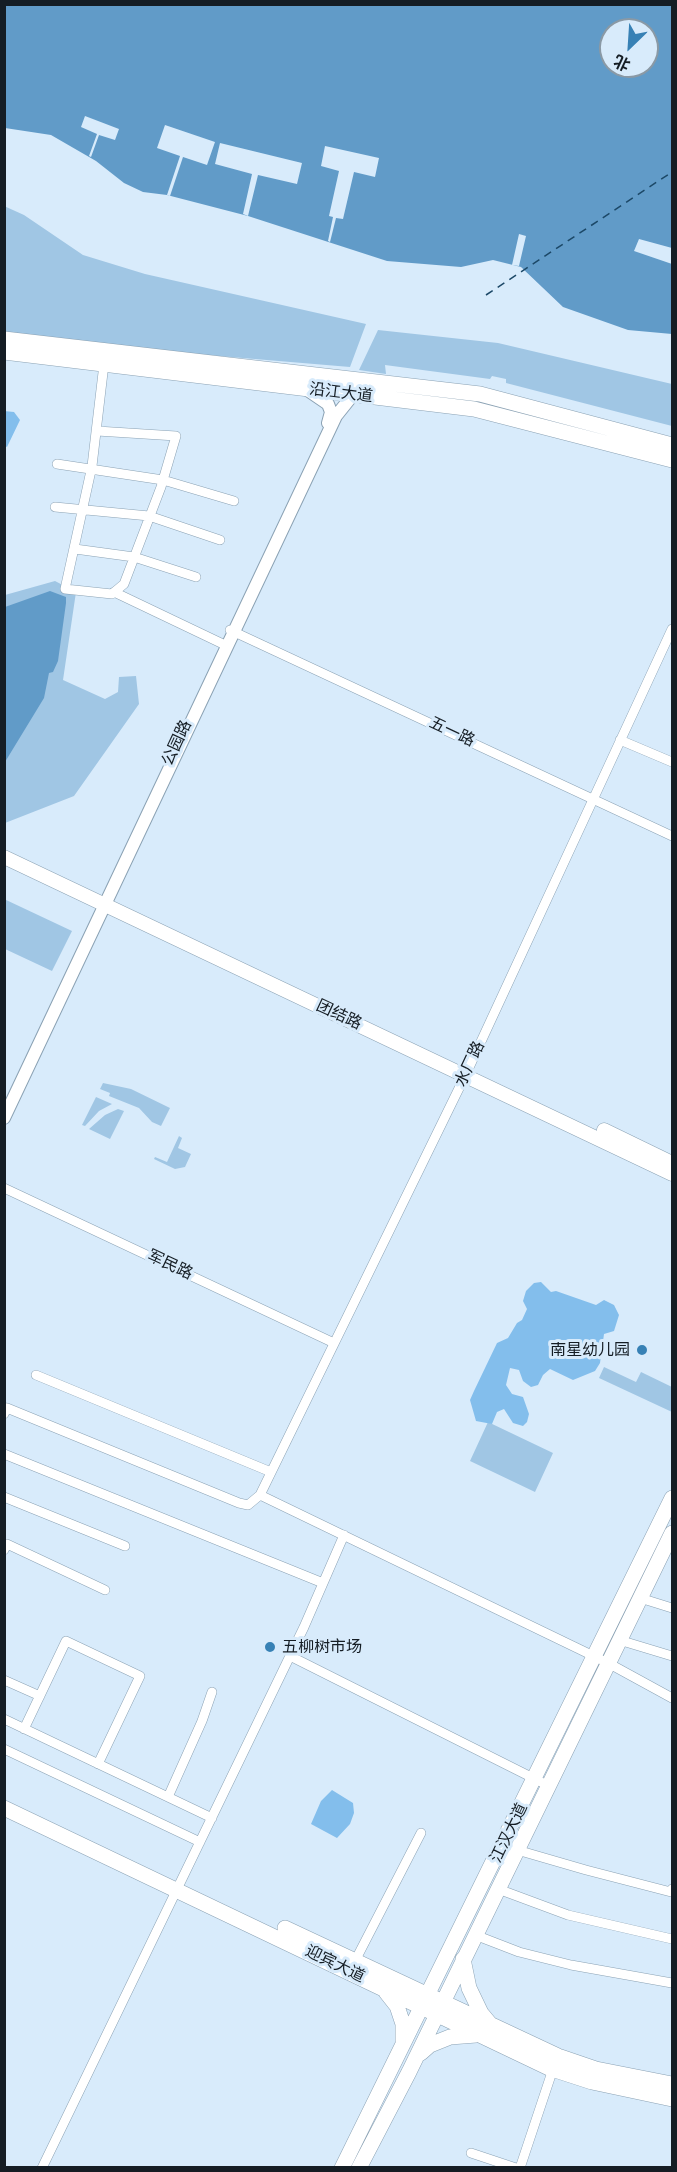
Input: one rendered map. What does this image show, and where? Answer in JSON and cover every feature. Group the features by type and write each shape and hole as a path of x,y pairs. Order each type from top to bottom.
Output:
{"main road":[{"name":"沿江大道","path":"4,339 480,394 672,445"},
{"name":"沿江大道","path":"4,352 474,409 672,460"},
{"name":"团结路","path":"4,848 106,900 467,1071 672,1163"},
{"name":"团结路","path":"4,857 106,900"},
{"name":"团结路","path":"467,1071 672,1174"},
{"name":"江汉大道","path":"342,2168 442,1966 533,1801 604,1660 672,1498"},
{"name":"江汉大道","path":"604,1660 620,1639 671,1540"},
{"name":"迎宾大道","path":"4,1799 387,1983 439,2009 478,2035 553,2069 592,2082 672,2099"},
{"name":"江汉大道","path":"359,2168 416,2058 517,1850 533,1801"},
{"name":"迎宾大道","path":"4,1808 356,1962 387,1983"},
{"path":"463,1959 469,1988 481,2013 493,2027"},
{"path":"403,2046 403,2024 387,1983 414,1981 432,1976 442,1966"},
{"name":"迎宾大道","path":"439,2009 493,2027 596,2069 672,2084"},
{"path":"416,2058 430,2045 450,2037 478,2035"}],"street":[{"path":"104,364 91,468 65,589 114,592 223,644"},
{"path":"4,1118 336,416 353,394 377,382"},
{"name":"公园路","path":"4,1108 106,900 223,644 233,631 329,421 331,412 328,404 303,388"},
{"path":"97,430 176,436 163,480 124,584 114,592"},
{"path":"57,465 163,480 234,501"},
{"path":"55,507 149,516 220,540"},
{"path":"75,549 134,556 196,577"},
{"name":"水厂路","path":"260,1495 467,1071 672,629"},
{"name":"五一路","path":"233,631 672,836"},
{"path":"620,740 672,762"},
{"name":"军民路","path":"4,1188 334,1343"},
{"path":"36,1375 271,1472"},
{"path":"4,1414 7,1408 239,1503 248,1504 260,1495 604,1660 672,1696"},
{"path":"4,1454 323,1583"},
{"path":"4,1497 125,1546"},
{"path":"42,2168 290,1656 344,1535"},
{"path":"5,1546 105,1590"},
{"path":"641,1596 672,1606"},
{"path":"620,1639 672,1655"},
{"path":"24,1729 66,1641 140,1676 98,1764"},
{"path":"290,1656 542,1783"},
{"path":"4,1680 40,1696"},
{"path":"168,1797 202,1721 212,1692"},
{"path":"4,1719 212,1818"},
{"path":"4,1749 200,1842"},
{"path":"356,1962 421,1833"},
{"path":"517,1850 671,1892 672,1889"},
{"path":"498,1889 568,1915 672,1939"},
{"path":"475,1935 508,1949 571,1965 672,1983"},
{"path":"471,2153 518,2168 553,2069"}],"shaded area":[{"path":"4,5 672,5 672,334 628,330 563,307 521,267 493,260 461,267 387,261 248,216 167,195 143,192 124,183 96,161 51,135 5,128"},
{"path":"4,206 24,215 83,255 145,274 366,324 350,367 5,338"},
{"path":"378,330 498,343 672,384 672,426 506,383 506,379 492,376 490,379 385,365 386,374 359,370"},
{"path":"4,411 14,412 20,420 7,447 5,446"},
{"path":"55,581 76,592 63,680 105,699 118,692 119,677 136,676 139,704 74,796 5,823 5,595"},
{"path":"50,591 66,597 58,661 53,672 49,673 44,698 5,762 5,607"},
{"path":"4,899 72,931 52,971 5,949"},
{"path":"103,1083 131,1089 170,1108 161,1126 152,1122 139,1108 109,1096 110,1093 100,1089"},
{"path":"96,1097 112,1104 99,1111 85,1126 82,1125"},
{"path":"118,1109 124,1111 110,1139 89,1129 105,1115"},
{"path":"179,1136 182,1138 178,1148 191,1154 185,1167 175,1169 154,1159 155,1157 167,1162"},
{"path":"541,1282 551,1292 556,1291 596,1305 604,1300 614,1305 619,1315 614,1331 604,1334 600,1363 595,1371 573,1380 550,1369 543,1375 538,1385 531,1387 523,1381 519,1370 510,1368 506,1385 512,1394 523,1397 529,1414 527,1422 523,1426 513,1423 504,1409 497,1412 492,1424 476,1421 470,1400 474,1391 497,1343 508,1338 517,1323 522,1320 527,1309 523,1301 526,1291 534,1283"},
{"path":"604,1367 636,1382 641,1372 672,1387 672,1412 599,1378"},
{"path":"488,1422 553,1453 535,1492 470,1461"},
{"path":"332,1790 353,1803 354,1813 350,1824 337,1838 311,1824 321,1801"}],"pier":[{"path":"85,116 119,129 115,140 99,135 91,157 89,156 97,134 81,127"},
{"path":"165,125 215,142 207,165 183,157 170,196 167,195 180,156 157,148"},
{"path":"220,143 302,163 297,184 258,175 248,216 243,214 252,174 215,164"},
{"path":"325,146 379,158 375,177 354,172 343,219 336,218 330,242 328,241 333,217 329,216 339,171 321,166"},
{"path":"519,234 526,236 519,266 512,265"},
{"path":"639,239 672,248 672,264 634,251"}],"ferry route":[{"path":"486,295 672,172"}],"place":[{"name":"南星幼儿园","path":"642,1350"},
{"name":"五柳树市场","path":"270,1647"}]}
